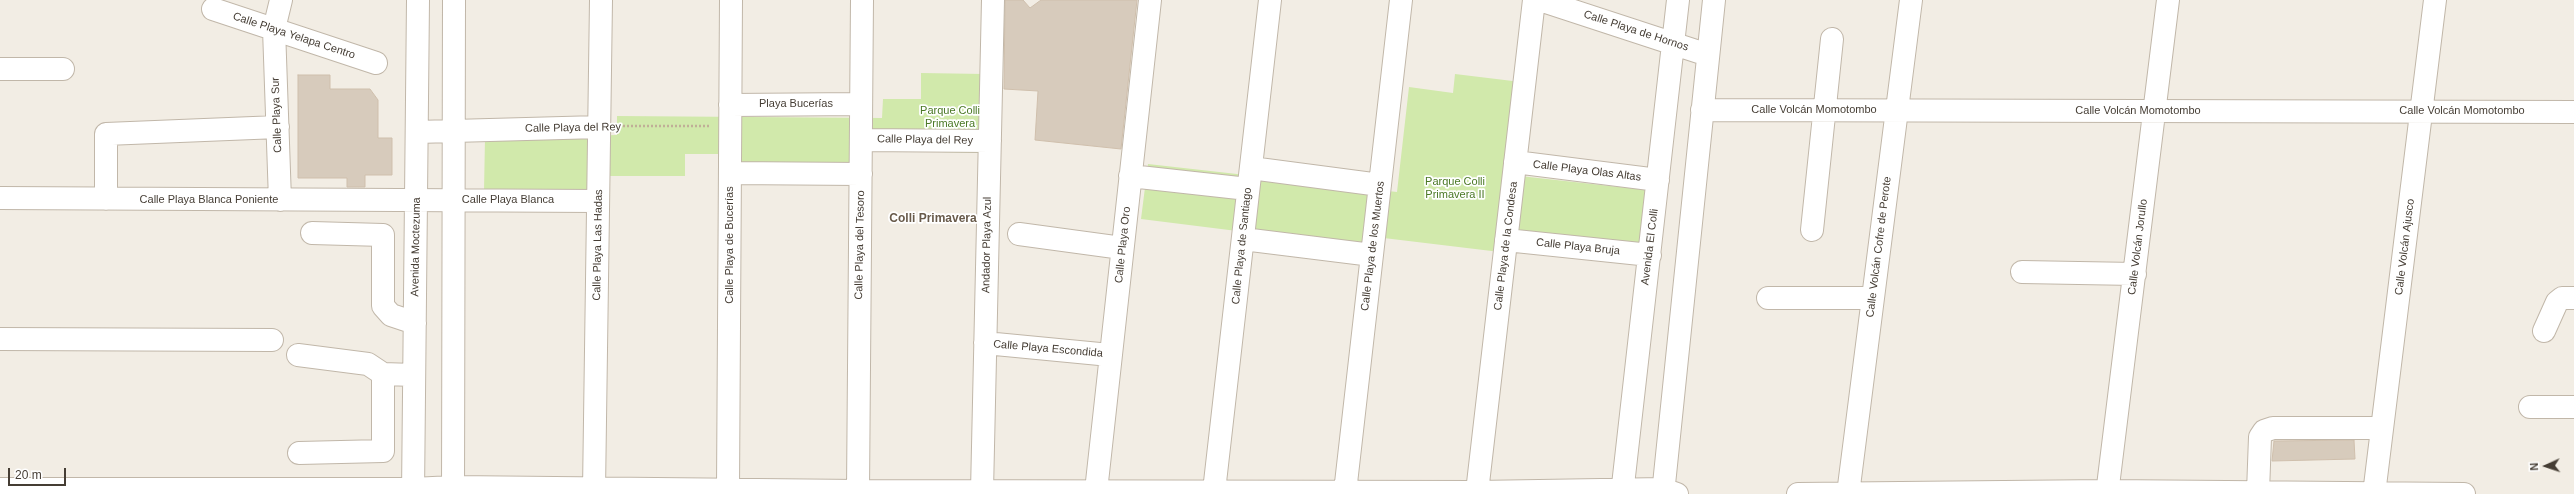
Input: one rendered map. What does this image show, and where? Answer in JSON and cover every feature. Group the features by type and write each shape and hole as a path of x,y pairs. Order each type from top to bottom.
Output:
{"street":[{"name":"Calle Playa Sur","path":"280,200 274,29 281,0"},
{"name":"Avenida Moctezuma","path":"413,492 416,323 418,0"},
{"path":"453,490 454,0"},
{"name":"Calle Playa Las Hadas","path":"594,490 600,0"},
{"name":"Calle Playa de Bucerías","path":"728,490 731,0"},
{"name":"Calle Playa del Tesoro","path":"858,491 862,0"},
{"name":"Andador Playa Azul","path":"982,491 993,0"},
{"name":"Calle Playa Oro","path":"1096,491 1150,0"},
{"name":"Calle Playa de Santiago","path":"1214,492 1270,0"},
{"name":"Calle Playa de los Muertos","path":"1345,492 1401,0"},
{"name":"Calle Playa de la Condesa","path":"1477,492 1534,0"},
{"name":"Avenida El Colli","path":"1623,493 1678,0"},
{"path":"0,489 413,492 453,490 728,490 1096,491 1171,493 1668,492 1702,110 1714,0"},
{"name":"Calle Volcán Cofre de Perote","path":"1848,494 1911,0"},
{"name":"Calle Volcán Jorullo","path":"2116,493 2134,274 2168,0"},
{"name":"Calle Volcán Ajusco","path":"2374,494 2435,0"},
{"name":"Calle Playa de Hornos","path":"1551,2 1708,55"},
{"name":"Calle Playa Yelapa Centro","path":"213,9 376,64"},
{"path":"1812,230 1826,111 1832,39"},
{"path":"0,69 63,69"},
{"name":"Playa Bucerías","path":"730,105 861,104"},
{"name":"Calle Volcán Momotombo","path":"1702,110 2574,112"},
{"path":"106,199 106,134 278,127"},
{"name":"Calle Playa del Rey","path":"417,132 599,127"},
{"name":"Calle Playa del Rey","path":"861,140 990,141"},
{"name":"Calle Playa Olas Altas","path":"1516,162 1658,180"},
{"path":"730,173 861,174"},
{"path":"1130,176 1250,178 1380,185"},
{"name":"Calle Playa Blanca Poniente","path":"0,198 417,200"},
{"name":"Calle Playa Blanca","path":"417,200 598,201"},
{"path":"312,233 383,236 383,306 392,315 416,323"},
{"path":"1019,234 1122,248"},
{"path":"1243,239 1372,255"},
{"name":"Calle Playa Bruja","path":"1506,240 1650,255"},
{"path":"2022,272 2134,274"},
{"path":"1768,298 1873,298"},
{"path":"2544,331 2557,302 2562,298 2574,298"},
{"path":"0,339 272,340"},
{"name":"Calle Playa Escondida","path":"985,343 1110,355"},
{"path":"298,355 368,364 383,374 414,375"},
{"path":"300,453 383,451 383,374"},
{"path":"2530,407 2574,407"},
{"path":"2258,492 2260,437 2264,431 2273,428 2382,428"},
{"path":"1798,494 2258,492 2464,494"}],"path":[{"name":"Calle Playa del Rey","path":"599,127 730,126"}],"green space":[{"name":"Parque Colli Primavera","path":"921,73 985,74 984,153 852,150 851,170 718,169 718,154 685,154 685,176 592,176 592,193 484,191 485,138 617,135 617,116 882,118 883,99 921,99"},
{"name":"Parque Colli Primavera II","path":"1455,74 1521,82 1511,175 1646,190 1639,246 1500,252 1367,236 1365,247 1141,219 1148,164 1397,192 1409,87 1453,93"}],"building":[{"path":"1005,0 1023,0 1030,8 1041,0 1137,0 1121,149 1035,140 1038,91 1004,89"},
{"path":"298,75 330,75 330,89 370,89 378,100 378,138 392,138 392,175 365,175 365,187 347,187 347,178 298,178"},
{"path":"2354,440 2355,459 2272,461 2274,441"}],"district":[{"name":"Colli Primavera","path":"933,219"}]}
